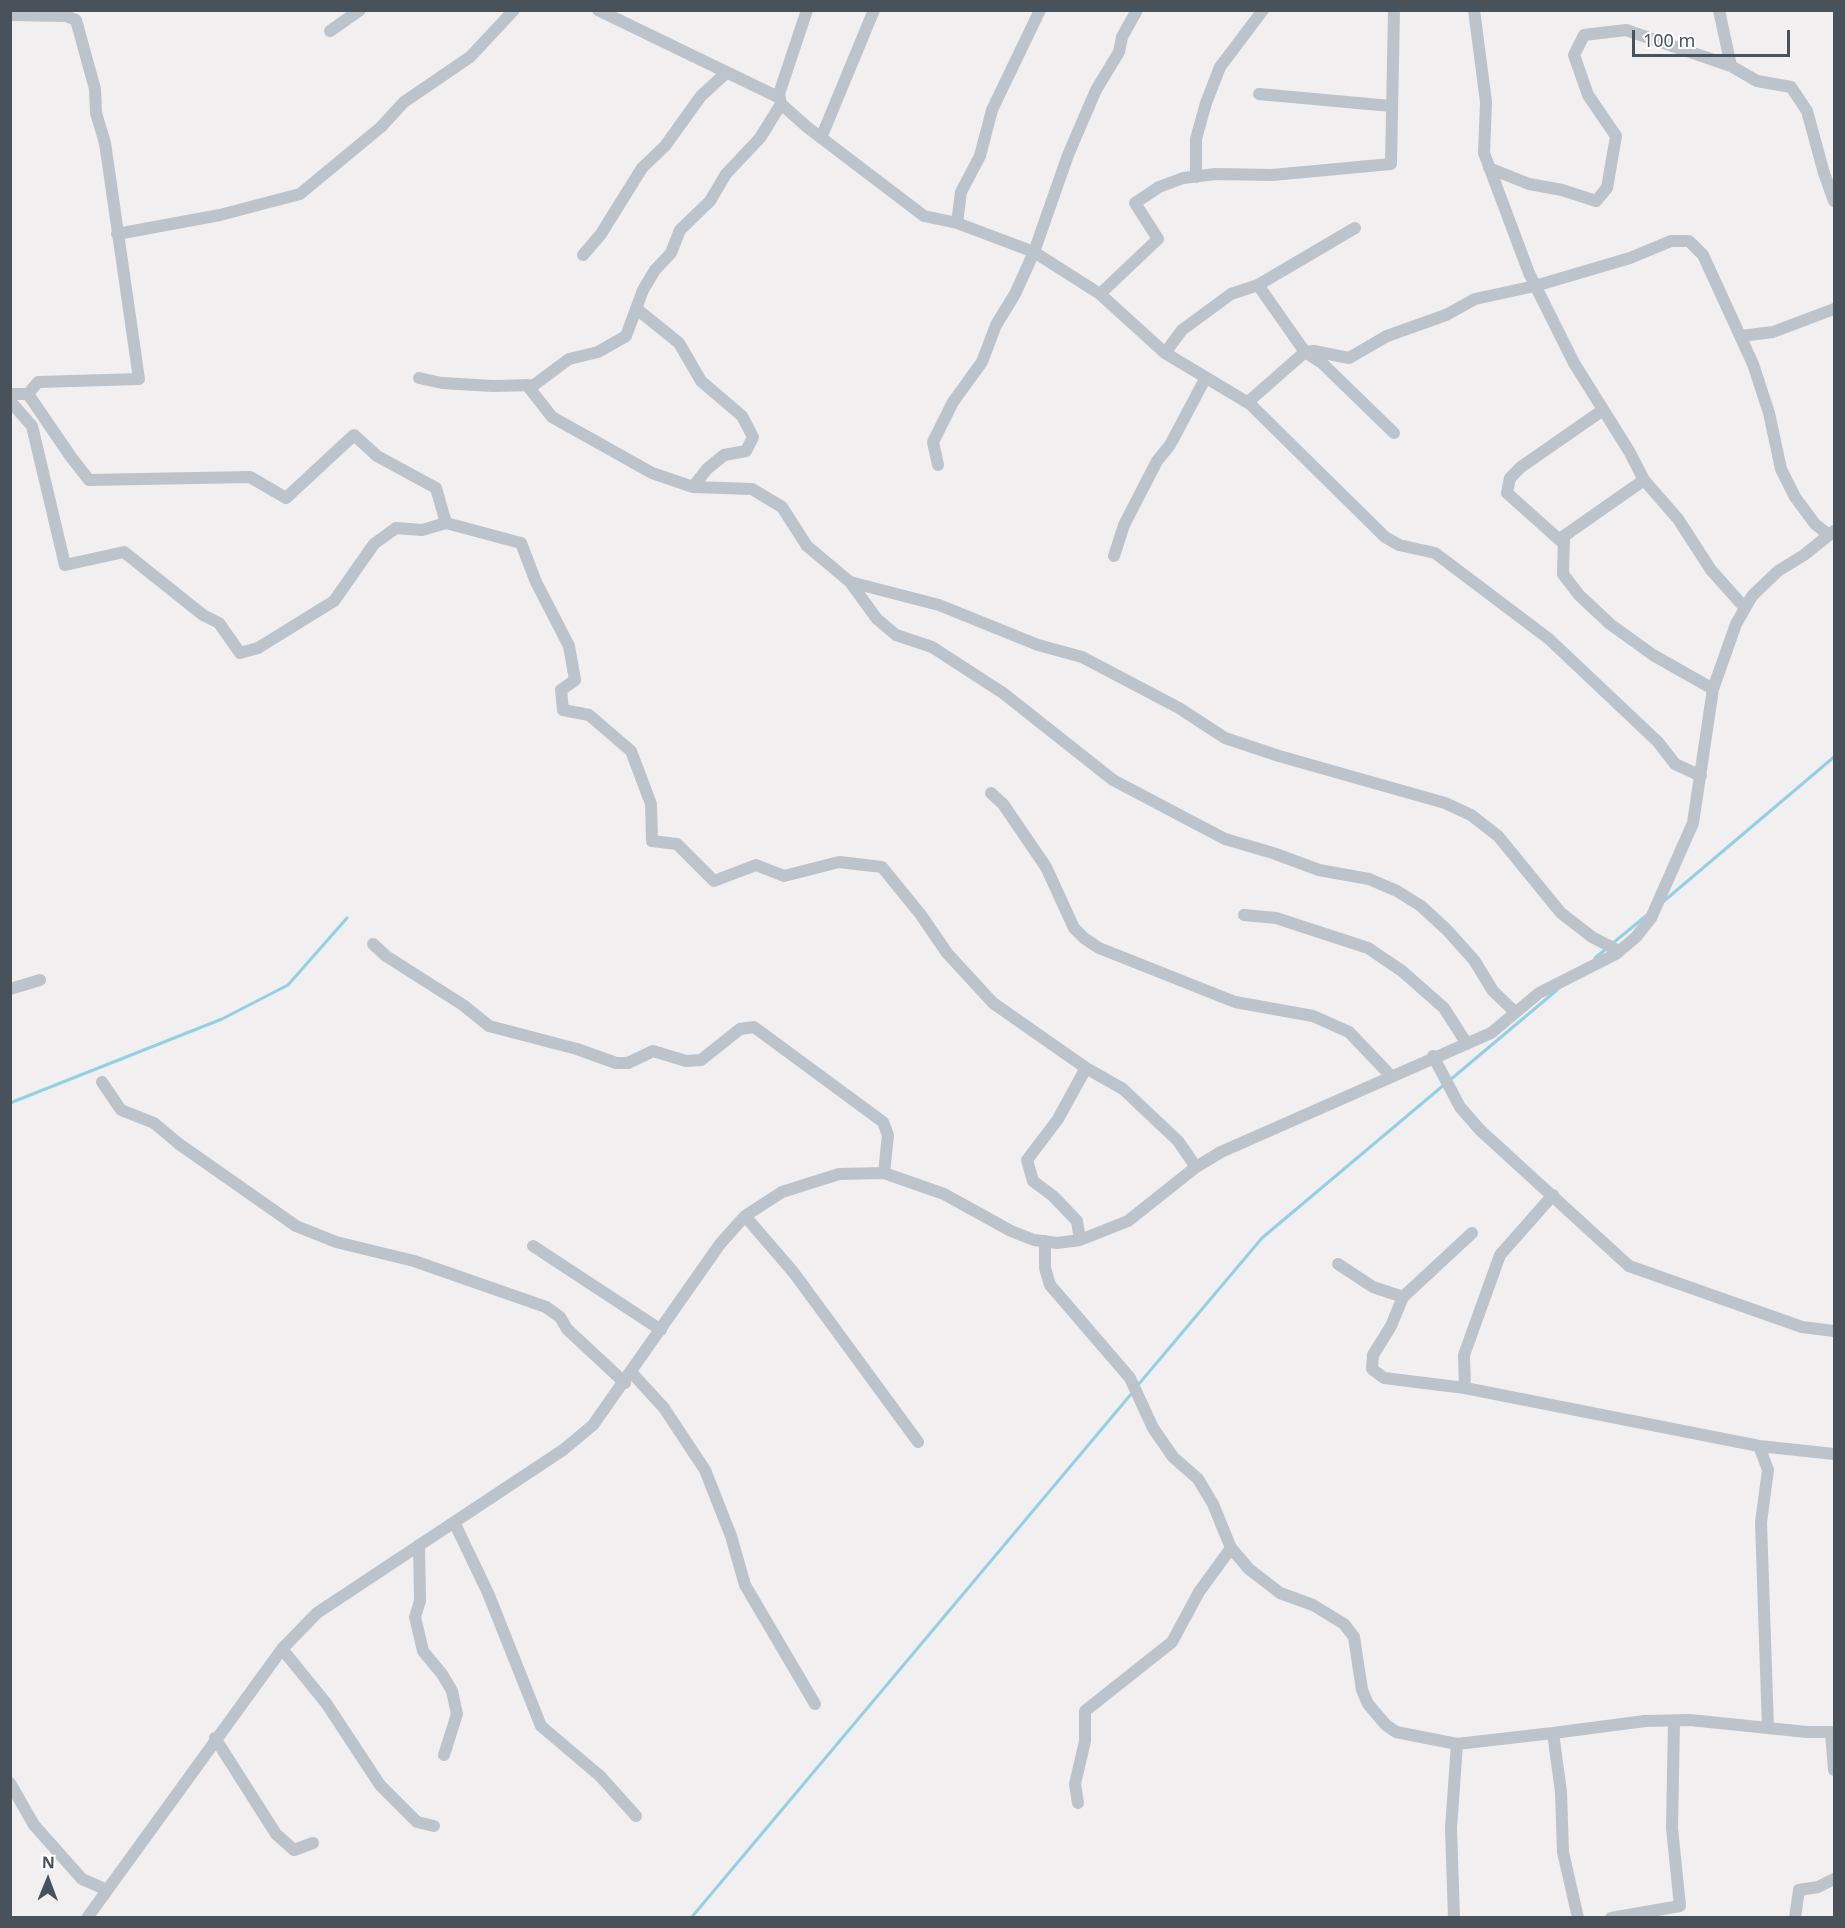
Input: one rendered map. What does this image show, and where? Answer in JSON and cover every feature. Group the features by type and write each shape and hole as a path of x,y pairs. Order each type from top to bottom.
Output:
{"street":[{"path":"330,31 360,10"},
{"path":"117,234 220,215 300,194 381,127 404,102 470,57 514,10"},
{"path":"598,10 780,101 821,138 924,216 957,223 1034,252 1100,294 1165,353 1205,379 1248,402 1273,424 1384,537 1399,545 1435,553 1462,571 1549,639 1658,742 1678,767 1701,776"},
{"path":"419,378 463,384 534,385 569,359 598,352 626,336 638,310 643,290 655,270 671,253 680,230 710,201 726,174 760,138 780,101 781,83 787,72 807,10"},
{"path":"821,138 873,10"},
{"path":"957,223 961,192 980,156 992,111 1040,10"},
{"path":"938,465 933,442 953,402 982,362 996,325 1034,252 1068,155 1096,90 1119,52 1122,37 1137,10"},
{"path":"1196,177 1196,139 1206,103 1220,67 1263,10"},
{"path":"1100,294 1158,239 1135,203 1159,187 1196,177 1272,175 1390,164 1394,10"},
{"path":"1474,10 1486,102 1484,143 1489,168 1535,286 1574,363 1629,451 1644,480 1678,519 1711,570 1745,608"},
{"path":"1719,10 1731,66"},
{"path":"10,15 29,13 66,16 76,20 95,89 96,113 105,143 139,379 38,382 28,394"},
{"path":"1489,168 1529,184 1596,201 1607,188 1616,136 1588,95 1574,55 1584,35 1626,30 1731,66 1757,81 1791,87 1808,111 1824,173 1834,201"},
{"path":"583,255 601,234 642,168 665,146 700,96 726,72"},
{"path":"1260,94 1391,106"},
{"path":"1165,353 1182,330 1231,294 1258,285 1271,275 1309,256 1355,228"},
{"path":"87,1917 215,1738 282,1649 317,1613 570,1443 593,1425 720,1244 745,1216 782,1192 806,1182 840,1174 884,1173 944,1194 1011,1231 1045,1242 1080,1240 1128,1221 1196,1167 1221,1152 1433,1056 1491,1033 1539,993 1619,951 1636,937 1651,918 1694,823 1713,689 1745,608 1752,596 1778,571 1804,555 1832,533 1815,524 1795,498 1781,469 1761,386 1741,336 1727,313 1703,255 1689,241 1671,241 1630,258 1535,286 1475,299 1446,315 1387,336 1349,358 1314,351 1305,352 1248,402"},
{"path":"1258,285 1305,352 1322,363 1394,433"},
{"path":"1741,336 1773,332 1834,309"},
{"path":"638,310 679,343 701,381 742,416 753,437 746,451 724,455 707,469 693,487"},
{"path":"1114,556 1124,525 1157,461 1170,445 1205,379"},
{"path":"527,385 552,417 652,473 693,487 752,489 782,507 807,546 850,582 877,619 896,635 932,647 1003,693 1113,780 1225,839 1318,870 1368,879 1397,891 1421,906 1474,960 1493,991 1515,1012"},
{"path":"10,394 28,394"},
{"path":"28,394 89,480 250,477 286,498 354,435 377,456 436,488 446,523"},
{"path":"10,400 32,426 65,565 123,552 203,615 219,624 240,653 258,648 334,601 374,544 396,528 422,530 446,523 521,543 536,582 569,646 575,680 561,690 563,710 589,715 631,751 651,804 652,841 677,844 714,881 756,865 784,876 839,862 882,867 921,915 947,953 993,1003 1086,1068 1123,1089 1178,1141 1196,1167"},
{"path":"1563,543 1507,493 1510,478 1521,467 1603,410"},
{"path":"1644,480 1564,536 1563,574 1579,595 1610,624 1653,655 1702,685 1713,689"},
{"path":"850,582 939,605 1038,645 1082,657 1179,708 1225,738 1279,756 1445,803 1471,815 1498,836 1561,913 1592,937 1619,951"},
{"path":"991,793 1003,804 1046,867 1074,928 1084,938 1099,948 1235,1002 1313,1016 1349,1032 1390,1075"},
{"path":"1244,915 1276,918 1368,948 1402,971 1444,1008 1467,1044"},
{"path":"373,944 386,956 463,1005 489,1026 577,1049 616,1063 628,1063 652,1052 686,1061 701,1060 740,1029 754,1027 883,1122 888,1135 884,1173"},
{"path":"10,990 40,980"},
{"path":"1433,1056 1460,1107 1480,1130 1629,1266 1802,1327 1834,1331"},
{"path":"1080,1240 1077,1221 1053,1196 1033,1180 1027,1160 1058,1119 1086,1068"},
{"path":"102,1082 121,1110 154,1124 296,1226 336,1242 414,1261 546,1307 560,1317 567,1329 664,1408 705,1470 731,1536 746,1585 815,1704"},
{"path":"1465,1388 1464,1355 1500,1255 1553,1195"},
{"path":"745,1216 794,1273 918,1442"},
{"path":"1472,1233 1403,1297 1391,1326 1373,1354 1372,1369 1384,1378 1465,1388 1759,1446 1834,1454"},
{"path":"1045,1242 1045,1268 1050,1285 1130,1378 1153,1428 1173,1458 1198,1479 1213,1504 1231,1548 1249,1569 1280,1593 1313,1605 1344,1624 1354,1637 1362,1690 1368,1704 1386,1725 1396,1732 1457,1744 1645,1721 1708,1721 1833,1732 1834,1770"},
{"path":"533,1246 619,1305 661,1330"},
{"path":"1338,1264 1373,1287 1403,1297"},
{"path":"1759,1446 1768,1470 1761,1522 1768,1728"},
{"path":"454,1522 488,1593 541,1726 600,1776 636,1816"},
{"path":"419,1545 420,1601 415,1617 423,1651 447,1682 457,1714 444,1755"},
{"path":"1078,1803 1075,1784 1085,1741 1085,1710 1172,1642 1199,1592 1231,1548"},
{"path":"282,1649 326,1703 380,1785 417,1822 434,1826"},
{"path":"1611,1917 1680,1906 1672,1828 1674,1721"},
{"path":"1553,1733 1561,1792 1563,1851 1578,1917"},
{"path":"215,1738 276,1834 294,1850 313,1843"},
{"path":"1454,1917 1451,1827 1457,1744"},
{"path":"11,1787 34,1825 82,1879 106,1890"},
{"path":"1796,1917 1799,1890 1818,1887 1834,1879"}],"waterway":[{"path":"1664,901 1834,757"},
{"path":"1613,943 1647,915"},
{"path":"10,1103 222,1019 288,985 347,918"},
{"path":"1595,958 1606,949"},
{"path":"1450,1080 1557,990"},
{"path":"1138,1385 1262,1238 1445,1084"},
{"path":"691,1918 1132,1393"}]}
